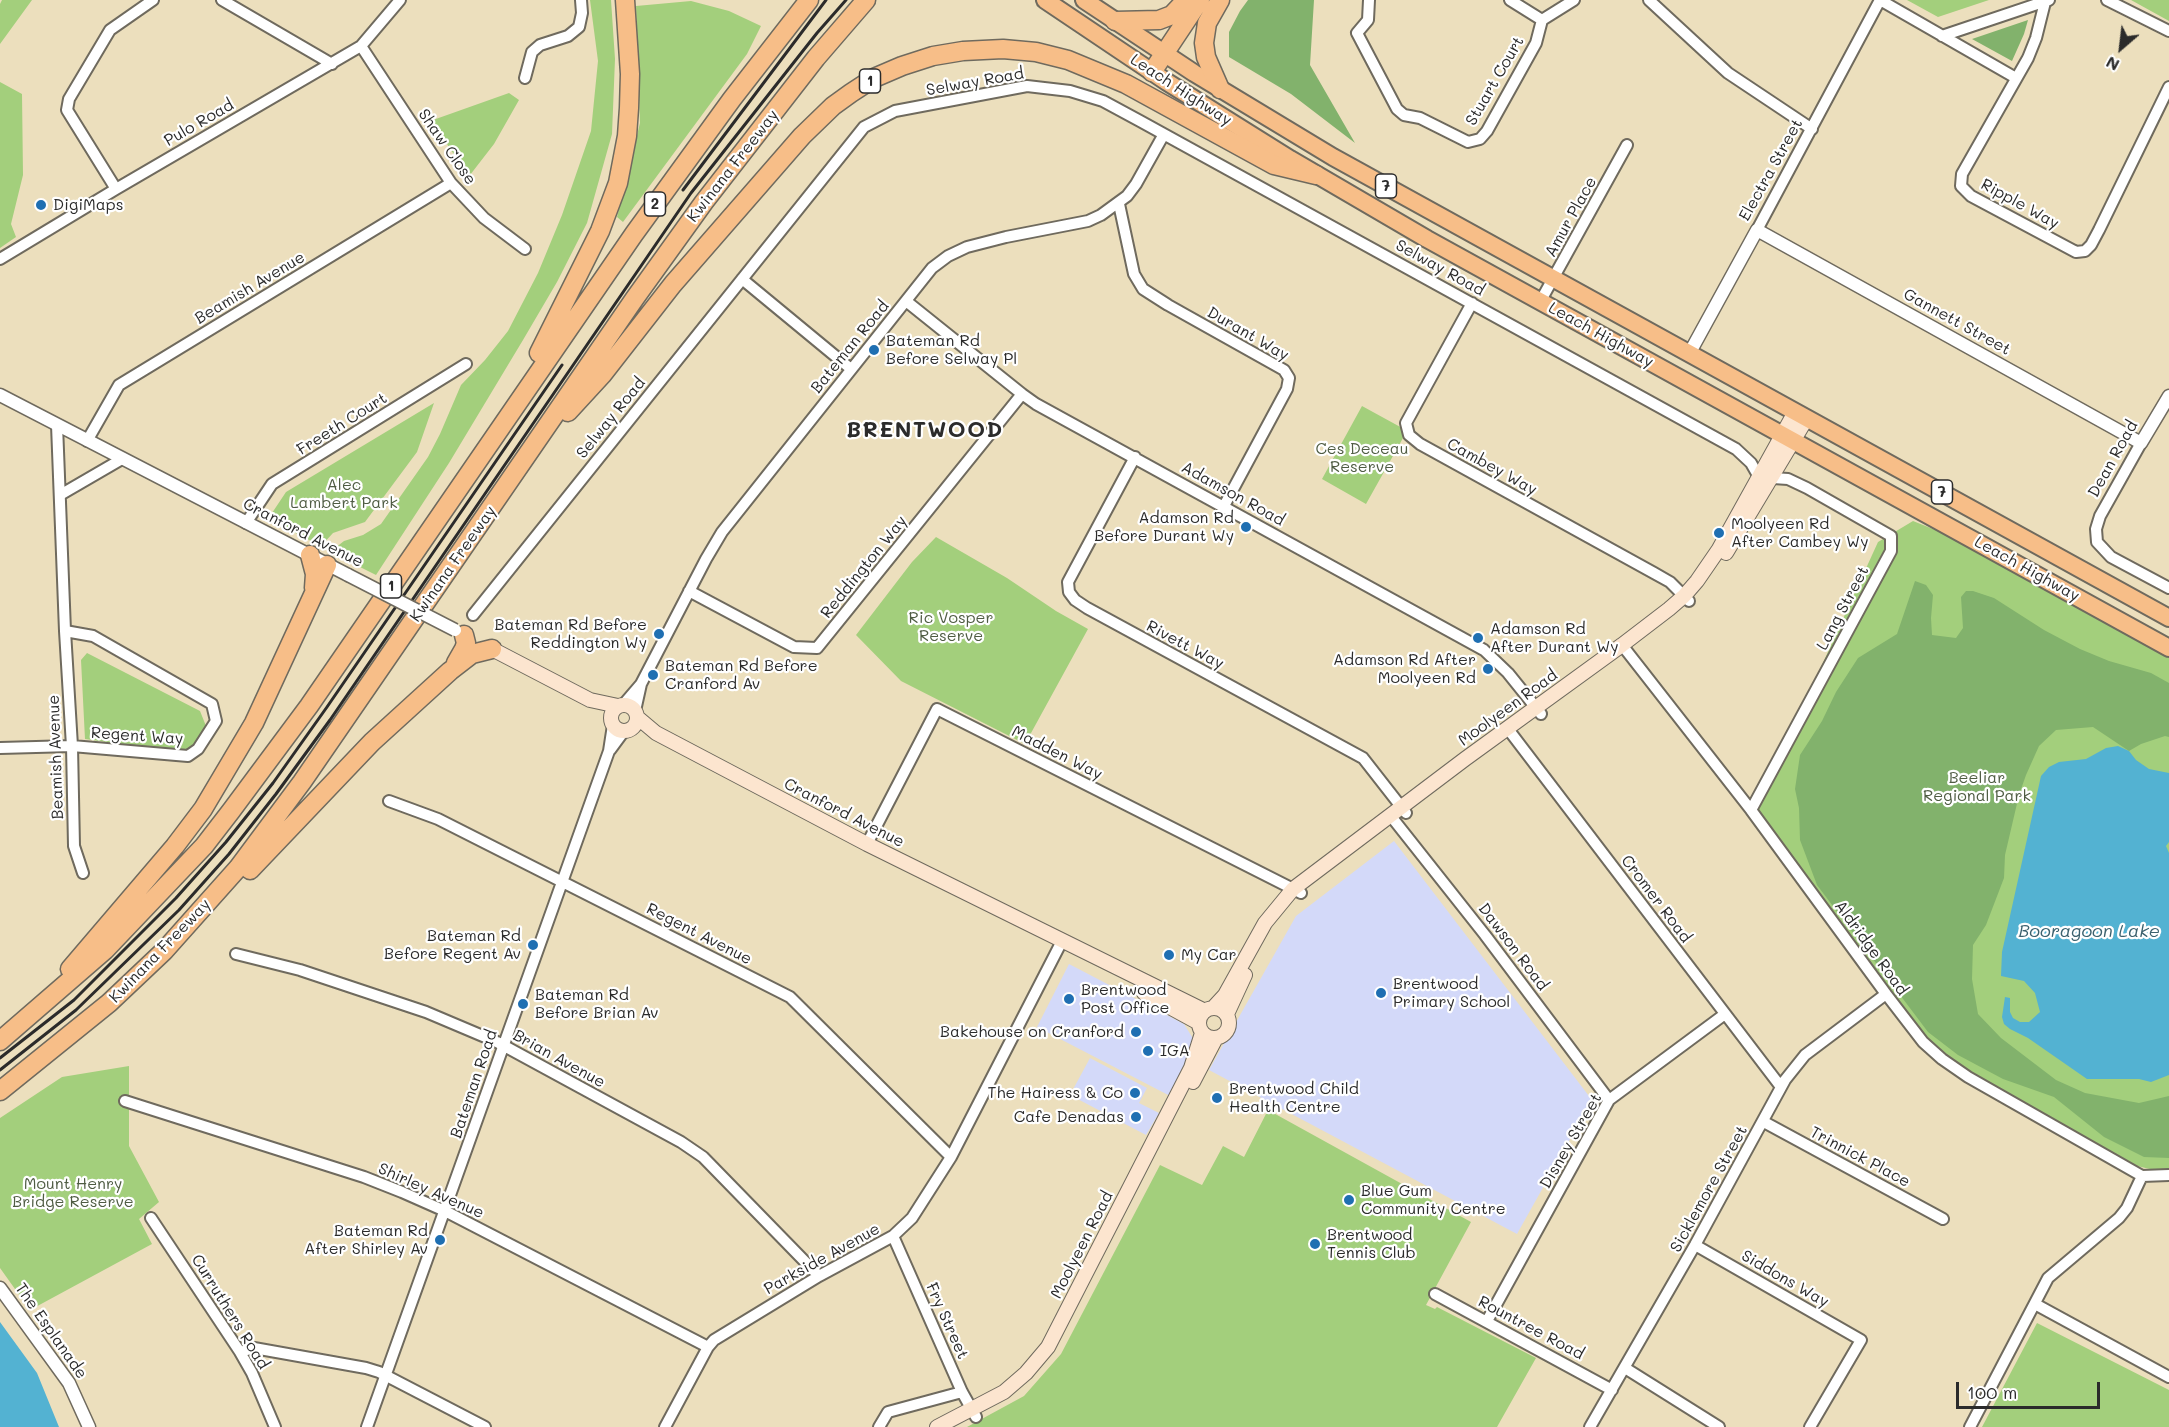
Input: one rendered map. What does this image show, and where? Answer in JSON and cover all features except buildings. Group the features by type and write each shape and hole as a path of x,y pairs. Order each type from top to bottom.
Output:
{"highway":[{"name":"1","path":"0,1041 105,950 204,846 296,723 509,414 600,231 618,183 627,136 629,108 630,74 626,0"},
{"name":"2","path":"509,414 672,181 809,0"},
{"name":"Kwinana Freeway","path":"0,1092 109,1003 164,951 238,868 302,782 527,458 597,353 704,202 816,58 866,0"},
{"name":"Leach Highway","path":"1045,0 1152,72 1316,175 1540,302 2169,648"},
{"name":"Leach Highway","path":"1084,0 1220,89 1333,157 2169,618"},
{"path":"1115,21 1159,20 1172,15 1186,0"},
{"path":"1152,72 1200,0"},
{"path":"1220,0 1207,23 1204,43 1206,57 1220,89"},
{"name":"1","path":"527,458 602,375 673,284 801,136 833,106 851,93 874,78 902,66 933,56 963,51 1003,49 1036,52 1068,60 1126,84 1274,165 1316,175"},
{"path":"310,555 315,574 312,599"},
{"path":"34,1011 175,846 203,809 254,723 327,565"},
{"path":"2065,590 2077,566"},
{"path":"450,671 466,643 460,632"},
{"path":"0,1092 84,1034 141,985 372,742 450,671 472,654 492,649"}],"main road":[{"name":"Moolyeen Road","path":"954,1427 1015,1383 1048,1347 1191,1068 1205,1019 1225,995 1265,923 1297,891 1625,648 1686,599 1766,477 1801,415"},
{"name":"Cranford Avenue","path":"492,649 1205,1019"},
{"name":"Moolyeen Road","path":"937,1427 974,1413 1015,1393 1042,1366 1054,1350 1216,1038 1226,1034 1230,1024 1227,1014 1247,971 1297,891"},
{"path":"1216,1038 1206,1036 1205,1019 1218,1008 1227,1014"}],"street":[{"path":"116,189 67,111 69,99 110,30 153,0"},
{"path":"222,0 332,64"},
{"name":"Pulo Road","path":"0,259 362,46 400,0"},
{"path":"525,78 532,52 540,45 568,36 579,27 582,13 580,0"},
{"name":"Stuart Court","path":"1369,0 1368,20 1358,33 1397,109 1404,115 1420,118 1468,142 1480,139 1487,131 1536,43 1542,20"},
{"path":"1510,0 1542,20 1574,0"},
{"path":"1649,0 1728,73 1812,129"},
{"path":"1880,0 2016,78"},
{"name":"Electra Street","path":"1689,354 1880,0"},
{"path":"2107,0 2169,32"},
{"path":"1942,36 2047,1"},
{"name":"Ripple Way","path":"2047,1 2036,38 1962,174 1960,186 1971,196 2076,252 2085,251 2091,245 2169,87"},
{"name":"Shaw Close","path":"362,46 451,183 484,218 525,249"},
{"name":"Selway Road","path":"473,615 864,127 895,111 1027,86 1070,91 1103,101 1736,449 1766,477"},
{"name":"Bateman Road","path":"367,1427 609,751 641,684 722,532 932,268 948,256 967,247 1089,221 1119,204 1136,184 1164,134"},
{"name":"Amur Place","path":"1540,302 1627,145"},
{"name":"Beamish Avenue","path":"87,441 119,385 451,183"},
{"name":"Durant Way","path":"1119,204 1134,274 1143,289 1151,296 1287,373 1289,383 1287,389 1224,506"},
{"name":"Gannett Street","path":"1757,230 2141,443"},
{"path":"742,279 851,369"},
{"name":"Adamson Road","path":"906,301 1022,394 1484,650 1508,673 1538,711"},
{"name":"Cambey Way","path":"1472,303 1406,423 1409,435 1420,444 1660,576 1686,599"},
{"name":"Freeth Court","path":"246,523 272,484 466,364"},
{"name":"Reddington Way","path":"689,591 794,648 817,648 1022,394"},
{"name":"Cranford Avenue","path":"0,396 492,649"},
{"name":"Dean Road","path":"2169,397 2100,516 2096,529 2097,542 2111,556 2169,588"},
{"name":"Beamish Avenue","path":"57,425 64,631 72,746 74,846 82,873"},
{"name":"Rivett Way","path":"1135,458 1068,582 1069,592 1075,600 1087,608 1363,758 1398,814"},
{"path":"60,495 122,459"},
{"name":"Lang Street","path":"1751,810 1891,551 1891,536 1788,479 1766,477"},
{"name":"Regent Way","path":"0,748 72,746 188,756 198,749 216,721 212,704 93,636 64,631"},
{"name":"Aldridge Road","path":"1625,648 1751,810 1923,1042 1948,1064 2142,1176"},
{"name":"Madden Way","path":"867,844 936,709 1297,891"},
{"name":"Cromer Road","path":"1510,732 1781,1087"},
{"name":"Regent Avenue","path":"389,801 438,819 790,997 951,1157"},
{"name":"Dawson Road","path":"1398,814 1485,935 1609,1100"},
{"name":"Parkside Avenue","path":"665,1427 708,1347 724,1332 893,1236 912,1218 951,1157 1060,945"},
{"name":"Brian Avenue","path":"236,954 300,970 426,1012 503,1046 681,1142 703,1157 819,1276"},
{"name":"Sicklemore Street","path":"1590,1427 1695,1245 1764,1122 1781,1087 1805,1055 1886,994"},
{"name":"Disney Street","path":"1487,1321 1609,1100 1725,1014"},
{"name":"Shirley Avenue","path":"125,1101 364,1178 445,1211 708,1347"},
{"name":"Trinnick Place","path":"1764,1122 1943,1219"},
{"path":"1970,1427 2048,1278 2120,1218 2142,1176 2169,1175"},
{"name":"Curruthers Road","path":"151,1218 240,1352 252,1373 274,1427"},
{"name":"Fry Street","path":"893,1236 962,1392 974,1413"},
{"name":"Siddons Way","path":"1695,1245 1864,1337 1810,1427"},
{"name":"The Esplanade","path":"0,1288 69,1383 89,1427"},
{"name":"Rountree Road","path":"1435,1294 1612,1389"},
{"path":"2035,1304 2169,1377"},
{"path":"240,1352 254,1348 366,1368 485,1427"},
{"path":"1625,1368 1719,1427"},
{"path":"879,1427 888,1412 962,1392"}],"shaded area":[{"name":"Brentwood Primary School","path":"1394,841 1592,1100 1517,1234 1209,1070 1296,916"},
{"path":"1069,964 1184,1024 1194,1040 1193,1057 1172,1097 1037,1027"},
{"path":"1090,1058 1147,1088 1139,1103 1159,1113 1146,1135 1070,1095"}],"green space":[{"path":"2,0 32,0 0,44 0,4"},
{"path":"590,0 611,0 615,59 612,134 587,223 557,282 523,340 449,463 376,575 330,552 344,541 363,535 381,524 428,457 461,385 508,331 538,273 562,215 591,131 598,61"},
{"path":"1248,0 1314,0 1310,65 1355,143 1291,94 1229,57 1229,32"},
{"path":"1907,0 1989,0 1938,17"},
{"path":"2131,0 2169,0 2169,21"},
{"path":"691,1 729,11 761,26 747,54 623,222 617,217 640,123 636,6"},
{"path":"2028,20 2012,61 1972,39"},
{"path":"0,82 22,94 23,175 11,224 16,237 0,248"},
{"path":"509,93 519,100 494,144 470,175 450,149 433,120"},
{"name":"Alec Lambert Park","path":"434,403 417,452 365,522 333,533 321,546 268,519 286,492"},
{"name":"Ces Deceau Reserve","path":"1362,406 1404,429 1403,438 1366,504 1322,479"},
{"name":"Beeliar Regional Park","path":"1913,521 1953,537 2169,658 2169,1170 2154,1170 2137,1166 1958,1065 1940,1052 1904,1011 1759,814 1765,790 1878,542"},
{"name":"Ric Vosper Reserve","path":"936,537 1088,629 1025,744 901,681 856,635 912,562"},
{"path":"1915,581 1926,585 1933,595 1932,635 1956,638 1963,628 1961,597 1966,591 1973,591 1994,598 2044,630 2080,649 2109,661 2151,673 2169,683 2169,737 2165,736 2141,744 2129,751 2093,727 2056,730 2039,746 2019,795 2005,855 2004,878 1986,925 1973,945 1972,979 1978,1014 2001,1038 2056,1080 2085,1093 2139,1103 2169,1096 2169,1158 2144,1157 2104,1137 2054,1097 2003,1079 1958,1055 1928,1032 1817,885 1800,840 1799,808 1795,789 1800,755 1858,658 1897,634"},
{"path":"87,653 200,711 206,726 192,747 176,752 85,739 81,660"},
{"name":"Mount Henry Bridge Reserve","path":"129,1066 129,1146 159,1202 139,1219 152,1244 30,1310 0,1268 0,1118 62,1077"},
{"path":"1268,1110 1471,1222 1426,1305 1435,1309 1437,1307 1536,1358 1497,1427 967,1427 1024,1396 1061,1354 1160,1165 1202,1185 1223,1146 1244,1157"},
{"path":"2037,1323 2169,1390 2169,1427 1982,1427"}],"water":[{"name":"Booragoon Lake","path":"2118,746 2129,751 2136,760 2149,769 2169,773 2169,842 2166,846 2169,853 2169,1075 2151,1082 2139,1079 2087,1079 2028,1038 2010,1029 2004,1024 2002,1017 2005,997 2010,998 2010,1012 2013,1018 2020,1022 2029,1022 2040,1012 2035,993 2024,981 2001,976 2002,952 2041,776 2049,767 2059,762 2086,759 2106,748"},
{"path":"0,1322 37,1373 59,1427 0,1427"}],"railway":[{"path":"683,190 826,0"},
{"path":"0,1070 76,1010 179,910 229,854 330,720 691,193 817,33 846,0"},
{"path":"0,1058 74,1000 176,898 226,842 273,783 327,707 562,365"}],"place":[{"name":"DigiMaps","path":"41,205"},
{"name":"Bateman Rd Before Selway Pl","path":"874,350"},
{"name":"Adamson Rd Before Durant Wy","path":"1246,527"},
{"name":"Moolyeen Rd After Cambey Wy","path":"1719,533"},
{"name":"Bateman Rd Before Reddington Wy","path":"659,634"},
{"name":"Adamson Rd After Durant Wy","path":"1478,638"},
{"name":"Adamson Rd After Moolyeen Rd","path":"1488,669"},
{"name":"Bateman Rd Before Cranford Av","path":"653,675"},
{"name":"Bateman Rd Before Regent Av","path":"533,945"},
{"name":"My Car","path":"1169,955"},
{"name":"Brentwood Primary School","path":"1381,993"},
{"name":"Brentwood Post Office","path":"1069,999"},
{"name":"Bateman Rd Before Brian Av","path":"523,1004"},
{"name":"Bakehouse on Cranford","path":"1136,1032"},
{"name":"IGA","path":"1148,1051"},
{"name":"The Hairess & Co","path":"1135,1093"},
{"name":"Brentwood Child Health Centre","path":"1217,1098"},
{"name":"Cafe Denadas","path":"1136,1117"},
{"name":"Blue Gum Community Centre","path":"1349,1200"},
{"name":"Bateman Rd After Shirley Av","path":"440,1240"},
{"name":"Brentwood Tennis Club","path":"1315,1244"}],"district":[{"name":"BRENTWOOD","path":"925,430"}]}
